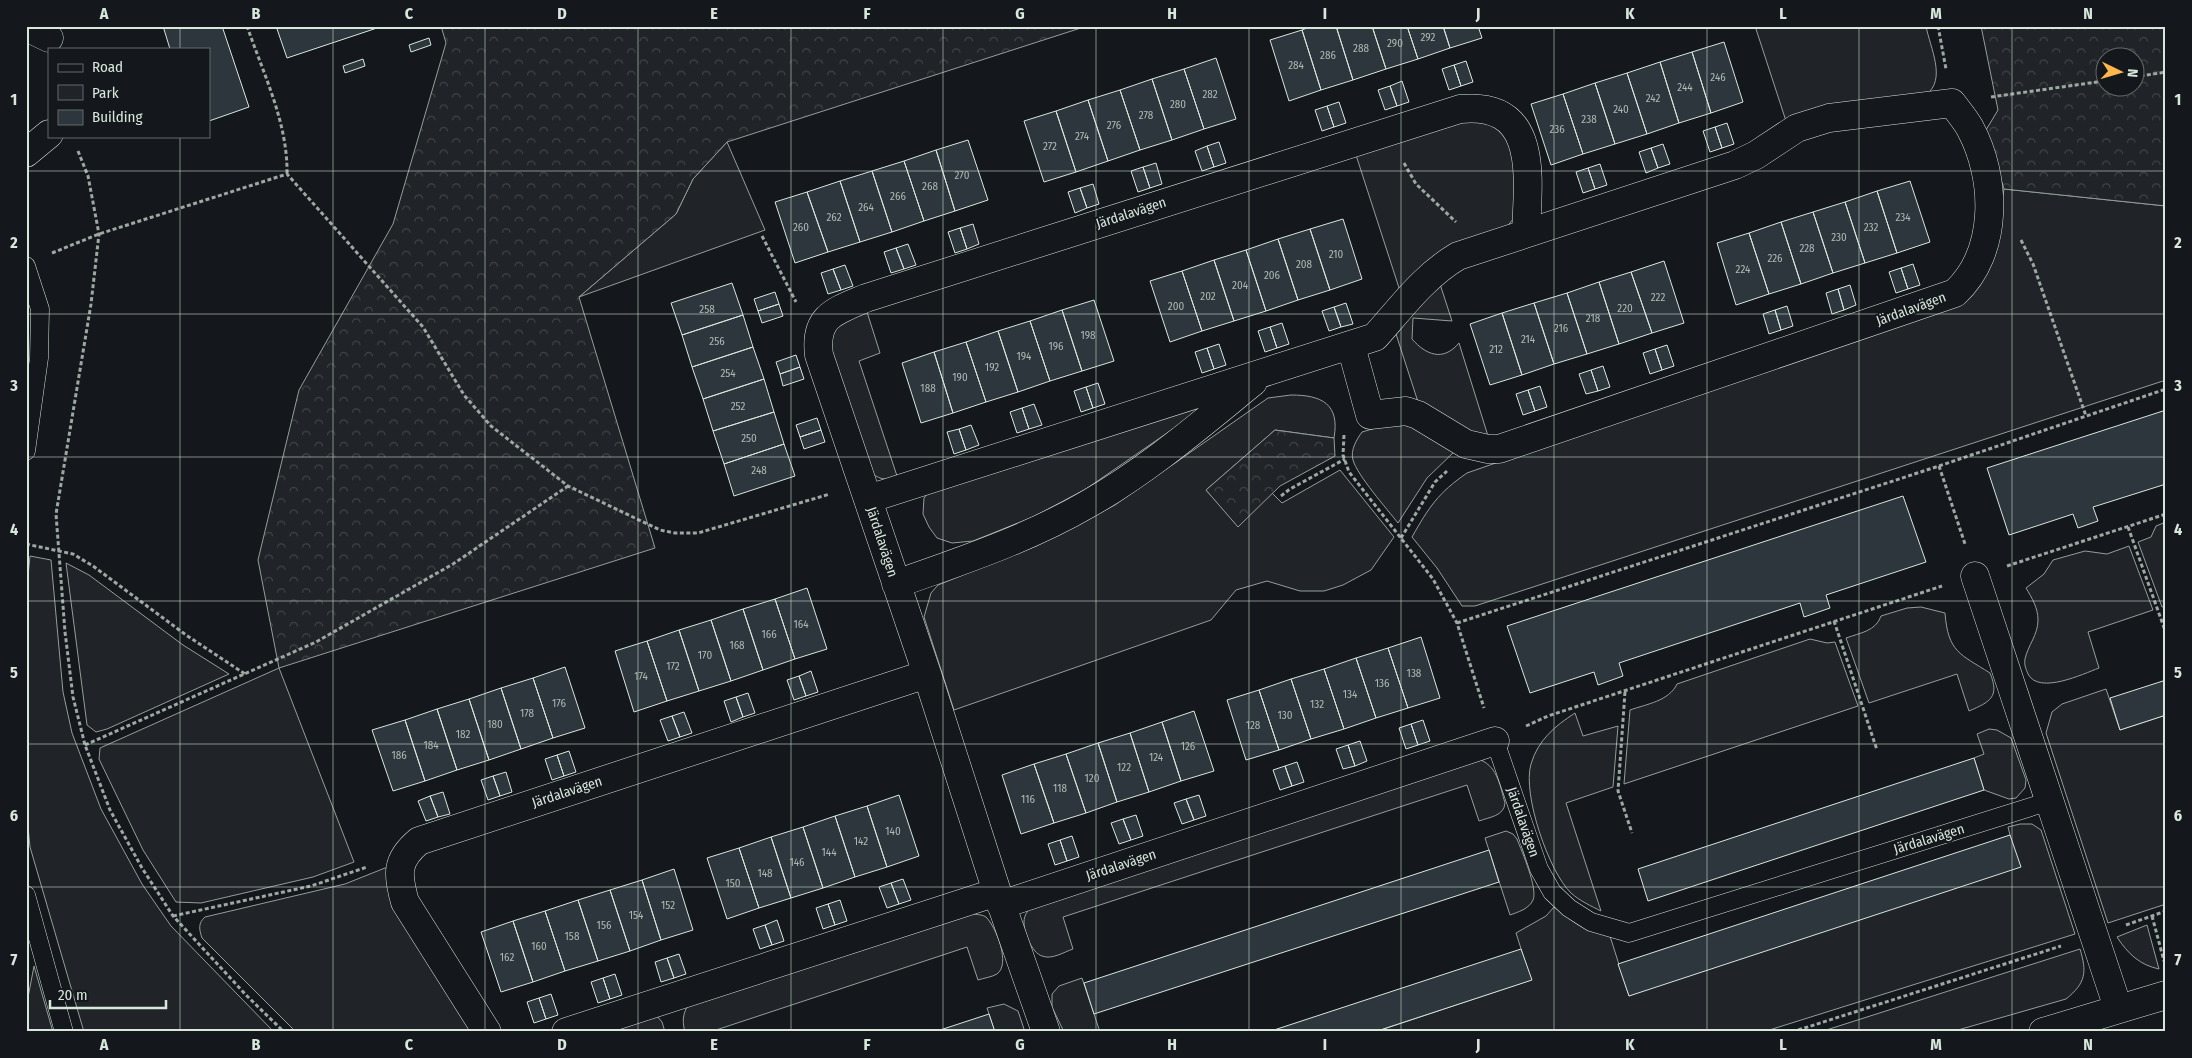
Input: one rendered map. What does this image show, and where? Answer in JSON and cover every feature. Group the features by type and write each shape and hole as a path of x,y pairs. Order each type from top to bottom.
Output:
{"street":[{"name":"Järdalavägen","path":"865,492 1351,346 1375,337 1420,286 1442,265 1458,256 1735,165 1756,156 1797,128 1829,118 1952,103 1970,128 1984,165 1990,211 1976,267 1968,281 1955,293 1499,449 1466,444 1418,415 1406,411 1370,415"},
{"name":"Järdalavägen","path":"1046,1032 999,898 927,674 818,355 817,339 822,324 833,312 866,298 1460,109 1481,107 1498,112 1512,122 1522,142 1528,169 1526,233"},
{"path":"26,153 48,135"},
{"path":"1351,346 1370,415"},
{"name":"Järdalavägen","path":"896,584 1012,542 1089,504 1167,451 1266,371"},
{"path":"1975,576 2118,1008"},
{"name":"Järdalavägen","path":"400,864 408,851 419,841 927,674"},
{"name":"Järdalavägen","path":"566,1032 999,898 1495,740"},
{"path":"400,864 400,883 405,902 487,1032"},
{"path":"2042,1032 2166,994"}],"lane":[{"path":"26,266 40,309 39,358 26,451"},
{"name":"Järdalavägen","path":"1495,740 1539,869 1552,892 1569,908 1592,922 1629,933 2050,801"},
{"path":"27,903 64,1032"}],"path":[{"path":"247,26 283,131 287,157 287,174 423,327 469,401 492,426 568,486 660,530 675,534 698,533 865,492"},
{"path":"1938,26 1952,103 2094,82"},
{"path":"2144,75 2166,72"},
{"path":"1395,129 1404,162 1416,184 1483,247"},
{"path":"75,144 88,176 99,234 91,304 56,514 73,697 85,745 110,810 142,868 173,916 246,995 284,1032"},
{"path":"44,256 99,234 287,174"},
{"path":"762,236 805,318 819,333"},
{"path":"2048,306 2086,416"},
{"path":"1457,623 1939,466 2166,389"},
{"path":"1370,415 1356,421 1347,428 1342,438 1349,472 1433,579 1457,623 1495,740 1548,716 2166,514"},
{"path":"1401,538 1435,482 1476,447"},
{"path":"1281,496 1290,489 1345,459"},
{"path":"1939,466 1975,576"},
{"path":"85,745 316,642 453,564 568,486"},
{"path":"2128,527 2166,633"},
{"path":"26,544 73,554 93,566 186,635 245,674"},
{"path":"1834,621 1877,750"},
{"path":"1625,692 1618,791 1632,833"},
{"path":"173,916 311,886 378,864 400,864"},
{"path":"1792,1032 2166,911"},
{"path":"2152,916 2166,969"}],"green space":[{"path":"441,26 1087,26 727,142 693,179 676,214 579,297 655,548 279,668 258,560 299,390 393,224 446,43"},
{"path":"1755,26 1926,26 1935,63 1935,81 1926,95 1786,121"},
{"path":"1981,26 2166,26 2166,206 2004,189 1986,130 1998,110"},
{"path":"1471,114 1502,128 1517,164 1514,218 1505,229 1401,294 1355,152"},
{"path":"727,142 765,230 579,297 676,214 693,179"},
{"path":"2004,189 2166,206 2166,380 1475,606 1462,606 1437,568 1412,537 1441,494 1467,473 1948,305 1996,236"},
{"path":"1440,284 1452,321 1413,318 1412,339 1423,349 1435,354 1447,353 1459,343 1488,436 1475,435 1419,405 1395,331"},
{"path":"867,312 880,353 859,361 898,479 882,479 869,470 834,362 830,341 836,329 845,320"},
{"path":"1217,391 1196,413 1086,489 1033,517 973,541 952,543 937,538 923,514 924,498 934,485"},
{"path":"1291,395 1312,397 1320,400 1331,409 1335,426 1334,438 1275,430 1206,490 1238,526 1272,493 1282,503 1340,470 1394,537 1371,570 1343,585 1324,591 1300,591 1267,581 1236,590 1211,620 954,710 924,617 931,593 938,585 1036,546 1115,505 1268,398"},
{"path":"1396,422 1413,425 1455,451 1427,478 1398,523 1360,474 1352,456 1354,445 1362,432"},
{"path":"1275,430 1334,438 1335,456 1280,486 1238,527 1206,490"},
{"path":"2166,522 2166,606 2162,607 2138,542 2151,537 2156,526"},
{"path":"2129,546 2153,610 2088,632 2099,668 2062,681 2041,683 2034,680 2028,674 2025,661 2038,625 2038,616 2026,588 2044,574 2053,560 2085,551 2107,554"},
{"path":"30,556 51,560 63,692 72,733 101,809 142,884 171,926 274,1032 84,1032 30,847 26,806 26,598"},
{"path":"66,563 89,575 183,645 229,674 107,729 96,732 87,725"},
{"path":"1921,607 1945,613 1949,636 1957,650 1990,673 1993,681 1993,693 1991,698 1983,705 1969,711 1957,674 1869,703 1846,638 1871,628 1879,621 1881,616 1907,608"},
{"path":"1810,639 1827,643 1835,642 1858,706 1624,784 1630,710 1663,698 1677,684"},
{"path":"279,668 354,862 313,877 201,903 176,902 143,850 99,759 100,748"},
{"path":"2106,689 2120,730 2166,715 2166,904 2108,923 2046,733 2052,712 2062,704"},
{"path":"1575,713 1583,736 1618,726 1613,787 1566,803 1601,911 1574,896 1563,883 1546,851 1539,832 1530,794 1529,777 1534,755 1548,734"},
{"path":"1989,729 1997,730 2011,738 2026,780 2025,788 2016,798 2009,799 1984,790 1974,758 1984,754 1977,734"},
{"path":"1481,760 1487,763 1495,773 1505,803 1502,811 1492,817 1479,821 1467,785 1063,917 1073,949 1058,955 1046,957 1038,954 1027,937 1024,919 1033,905"},
{"path":"2032,824 2041,830 2075,934 1763,1032 1375,1032 1531,980 1516,933 1546,916 1554,907 1586,929 1593,932 1609,933 1629,996 2010,835 2008,827"},
{"path":"1506,831 1513,834 1517,839 1529,870 1534,894 1529,906 1510,915 1485,838"},
{"path":"393,867 480,1032 296,1032 202,938 200,926 205,917 345,884 385,868"},
{"path":"975,914 986,917 998,937 1003,962 1001,969 995,975 978,980 967,947 710,1032 685,1032 684,1014 687,1006 693,999 962,915"},
{"path":"2147,925 2159,969 2140,962 2126,949 2117,937"},
{"path":"2080,949 2084,964 2083,977 2078,988 2066,999 1951,1032 1820,1032"},
{"path":"34,966 53,1032 26,1032 26,1008"},
{"path":"1082,978 1100,1032 1064,1032 1052,1007 1052,994 1059,986"},
{"path":"1004,1004 1018,1011 1025,1032 995,1032 987,1008"},
{"path":"657,1016 662,1022 665,1032 594,1032"}],"building":[{"path":"163,26 222,26 249,107 210,121 210,48 170,48"},
{"path":"276,26 383,26 287,58"},
{"path":"1312,26 1336,26 1353,80 1321,90 1302,30"},
{"path":"1336,26 1372,26 1386,69 1353,80"},
{"path":"1372,26 1407,26 1418,59 1386,69"},
{"path":"1407,26 1443,26 1450,48 1418,59"},
{"path":"1443,26 1478,26 1482,38 1450,48"},
{"path":"1302,30 1321,90 1289,101 1270,40"},
{"path":"429,38 431,45 411,52 409,45"},
{"path":"1724,42 1743,102 1711,113 1692,52"},
{"path":"1692,52 1711,113 1679,123 1660,62"},
{"path":"1216,58 1236,119 1204,129 1184,69"},
{"path":"363,59 365,66 345,73 343,66"},
{"path":"1466,61 1473,82 1461,86 1454,65"},
{"path":"1660,62 1679,123 1647,134 1627,73"},
{"path":"1454,65 1461,86 1449,90 1442,69"},
{"path":"1184,69 1204,129 1172,140 1152,79"},
{"path":"1627,73 1647,134 1615,144 1595,83"},
{"path":"1152,79 1172,140 1140,150 1120,90"},
{"path":"1402,81 1409,102 1397,106 1390,86"},
{"path":"1595,83 1615,144 1583,154 1563,94"},
{"path":"1390,86 1397,106 1385,110 1378,90"},
{"path":"1120,90 1140,150 1108,161 1088,100"},
{"path":"1563,94 1583,154 1551,165 1531,104"},
{"path":"1088,100 1108,161 1076,172 1056,111"},
{"path":"1339,102 1346,123 1334,127 1327,106"},
{"path":"1327,106 1334,127 1322,131 1315,110"},
{"path":"1056,111 1076,172 1044,182 1024,121"},
{"path":"1727,123 1734,144 1722,148 1715,127"},
{"path":"1715,127 1722,148 1710,152 1703,131"},
{"path":"968,140 988,200 955,211 936,150"},
{"path":"1219,142 1226,163 1214,167 1207,146"},
{"path":"1663,144 1670,164 1658,168 1651,148"},
{"path":"1207,146 1214,167 1202,171 1195,151"},
{"path":"1651,148 1658,168 1646,173 1639,152"},
{"path":"936,150 955,211 924,221 904,161"},
{"path":"904,161 924,221 892,232 872,171"},
{"path":"1156,163 1162,184 1150,188 1143,167"},
{"path":"1600,164 1607,185 1595,189 1588,168"},
{"path":"1143,167 1150,188 1138,192 1131,171"},
{"path":"1588,168 1595,189 1583,193 1576,172"},
{"path":"872,171 892,232 860,242 840,181"},
{"path":"840,181 860,242 828,252 807,192"},
{"path":"1910,181 1930,242 1897,253 1877,191"},
{"path":"1093,184 1099,204 1087,208 1080,188"},
{"path":"1080,188 1087,208 1075,213 1068,192"},
{"path":"1877,191 1897,253 1865,263 1845,202"},
{"path":"807,192 828,252 795,263 775,202"},
{"path":"1845,202 1865,263 1833,273 1813,212"},
{"path":"1813,212 1833,273 1801,284 1781,222"},
{"path":"1343,219 1362,279 1330,290 1310,229"},
{"path":"1781,222 1801,284 1769,294 1749,233"},
{"path":"973,224 979,244 967,249 960,228"},
{"path":"960,228 967,249 955,253 948,232"},
{"path":"1310,229 1330,290 1298,300 1278,239"},
{"path":"1749,233 1769,294 1736,305 1717,243"},
{"path":"1278,239 1298,300 1266,311 1246,250"},
{"path":"908,244 916,265 904,269 896,248"},
{"path":"896,248 904,269 891,273 884,252"},
{"path":"1246,250 1266,311 1234,321 1214,260"},
{"path":"1214,260 1234,321 1202,331 1182,271"},
{"path":"1664,261 1684,323 1652,333 1631,272"},
{"path":"1913,264 1920,285 1908,289 1901,268"},
{"path":"845,265 853,286 841,290 833,269"},
{"path":"1901,268 1908,289 1896,293 1889,272"},
{"path":"833,269 841,290 828,294 821,273"},
{"path":"1182,271 1202,331 1170,342 1150,281"},
{"path":"1631,272 1652,333 1619,344 1599,282"},
{"path":"1599,282 1619,344 1587,354 1567,293"},
{"path":"732,283 743,315 682,335 671,303"},
{"path":"1850,285 1856,305 1844,310 1838,289"},
{"path":"1838,289 1844,310 1832,314 1826,293"},
{"path":"775,292 779,304 758,311 754,299"},
{"path":"1567,293 1587,354 1554,364 1534,303"},
{"path":"1094,300 1114,361 1082,371 1062,310"},
{"path":"1346,303 1353,324 1341,327 1334,307"},
{"path":"1534,303 1554,364 1522,375 1502,313"},
{"path":"779,304 783,316 762,323 758,311"},
{"path":"1787,306 1793,326 1781,330 1775,310"},
{"path":"1334,307 1341,327 1329,331 1322,311"},
{"path":"1062,310 1082,371 1050,381 1030,321"},
{"path":"1775,310 1781,330 1769,334 1763,314"},
{"path":"1502,313 1522,375 1490,385 1470,324"},
{"path":"743,315 753,347 692,367 682,335"},
{"path":"1030,321 1050,381 1018,392 998,331"},
{"path":"1282,323 1289,344 1277,348 1270,327"},
{"path":"1270,327 1277,348 1265,352 1258,331"},
{"path":"998,331 1018,392 986,402 966,342"},
{"path":"966,342 986,402 953,413 934,352"},
{"path":"1219,344 1226,365 1214,369 1207,348"},
{"path":"1667,345 1674,366 1662,370 1655,349"},
{"path":"753,347 764,379 703,399 692,367"},
{"path":"1207,348 1214,369 1202,373 1195,352"},
{"path":"1655,349 1662,370 1650,374 1643,353"},
{"path":"934,352 953,413 921,423 902,363"},
{"path":"796,355 800,367 780,374 776,362"},
{"path":"1603,366 1610,387 1598,391 1591,370"},
{"path":"800,367 804,379 783,386 780,374"},
{"path":"1591,370 1598,391 1586,394 1579,374"},
{"path":"764,379 774,412 713,431 703,399"},
{"path":"1098,383 1105,404 1093,408 1086,387"},
{"path":"1540,386 1547,407 1535,411 1528,390"},
{"path":"1086,387 1093,408 1081,412 1074,391"},
{"path":"1528,390 1535,411 1523,415 1516,394"},
{"path":"1034,404 1042,425 1029,429 1022,408"},
{"path":"1022,408 1029,429 1017,433 1010,412"},
{"path":"2166,410 2166,484 2093,507 2098,521 2078,528 2073,514 2009,535 1987,468"},
{"path":"774,412 784,444 724,464 713,431"},
{"path":"817,418 821,430 800,437 796,425"},
{"path":"971,425 979,445 966,450 959,429"},
{"path":"959,429 966,450 954,454 947,432"},
{"path":"821,430 825,442 804,449 800,437"},
{"path":"784,444 795,476 734,496 724,464"},
{"path":"1903,496 1926,562 1826,595 1830,608 1804,617 1800,603 1619,663 1623,676 1598,685 1594,672 1530,693 1507,626"},
{"path":"807,588 827,649 795,659 775,599"},
{"path":"775,599 795,659 763,670 743,609"},
{"path":"743,609 763,670 731,681 711,620"},
{"path":"711,620 731,681 699,691 679,630"},
{"path":"679,630 699,691 667,701 647,641"},
{"path":"1421,637 1440,698 1408,708 1388,648"},
{"path":"647,641 667,701 634,712 615,651"},
{"path":"1388,648 1408,708 1376,718 1356,658"},
{"path":"1356,658 1376,718 1344,729 1324,669"},
{"path":"565,667 585,728 553,738 533,678"},
{"path":"1324,669 1344,729 1311,739 1291,679"},
{"path":"811,671 818,692 806,696 799,676"},
{"path":"799,676 806,696 794,700 787,680"},
{"path":"533,678 553,738 521,749 501,688"},
{"path":"1291,679 1311,739 1279,750 1259,690"},
{"path":"2166,680 2166,715 2120,730 2110,698"},
{"path":"501,688 521,749 489,760 469,699"},
{"path":"1259,690 1279,750 1246,760 1227,700"},
{"path":"748,693 755,713 743,717 736,697"},
{"path":"736,697 743,717 731,722 724,701"},
{"path":"469,699 489,760 457,770 437,709"},
{"path":"437,709 457,770 425,781 405,720"},
{"path":"1194,711 1214,771 1181,781 1162,722"},
{"path":"684,712 692,733 680,737 672,716"},
{"path":"672,716 680,737 668,741 660,720"},
{"path":"405,720 425,781 393,791 372,730"},
{"path":"1423,720 1430,741 1418,745 1411,724"},
{"path":"1162,722 1181,781 1149,792 1130,733"},
{"path":"1411,724 1418,745 1406,749 1399,728"},
{"path":"1130,733 1149,792 1117,802 1098,743"},
{"path":"1360,741 1367,761 1355,766 1348,745"},
{"path":"1098,743 1117,802 1086,813 1066,754"},
{"path":"1348,745 1355,766 1343,769 1336,749"},
{"path":"569,751 576,772 564,776 557,755"},
{"path":"1066,754 1086,813 1054,823 1034,764"},
{"path":"557,755 564,776 552,780 545,759"},
{"path":"1974,758 1984,790 1648,901 1638,869"},
{"path":"1297,762 1304,782 1292,786 1285,766"},
{"path":"1034,764 1054,823 1021,834 1002,775"},
{"path":"1285,766 1292,786 1280,790 1273,770"},
{"path":"506,772 512,792 500,796 493,776"},
{"path":"493,776 500,796 488,800 481,780"},
{"path":"443,792 450,814 438,817 430,796"},
{"path":"899,795 919,856 887,867 867,806"},
{"path":"1199,795 1206,816 1194,820 1186,799"},
{"path":"430,796 438,817 426,821 418,801"},
{"path":"1186,799 1194,820 1182,824 1174,803"},
{"path":"867,806 887,867 855,877 835,816"},
{"path":"1136,815 1143,836 1131,840 1123,819"},
{"path":"835,816 855,877 823,888 803,827"},
{"path":"1123,819 1131,840 1119,844 1111,823"},
{"path":"803,827 823,888 791,898 771,837"},
{"path":"2010,835 2021,867 1629,996 1618,964"},
{"path":"1072,836 1079,857 1067,861 1060,840"},
{"path":"771,837 791,898 759,908 739,848"},
{"path":"1060,840 1067,861 1055,865 1048,844"},
{"path":"739,848 759,908 727,919 707,858"},
{"path":"1489,850 1499,882 1094,1014 1084,983"},
{"path":"674,869 693,930 661,940 642,880"},
{"path":"903,879 911,900 899,904 891,883"},
{"path":"642,880 661,940 630,951 610,890"},
{"path":"891,883 899,904 887,908 879,887"},
{"path":"610,890 630,951 598,961 578,900"},
{"path":"578,900 598,961 565,971 545,911"},
{"path":"840,900 847,921 835,925 828,904"},
{"path":"828,904 835,925 823,929 816,908"},
{"path":"545,911 565,971 533,982 513,921"},
{"path":"777,920 784,941 772,945 765,925"},
{"path":"513,921 533,982 501,992 481,932"},
{"path":"765,925 772,945 760,949 753,929"},
{"path":"1521,949 1532,980 1374,1032 1268,1032"},
{"path":"679,954 686,974 674,978 667,958"},
{"path":"667,958 674,978 661,982 655,962"},
{"path":"615,974 622,995 610,999 603,978"},
{"path":"603,978 610,999 598,1003 591,982"},
{"path":"551,994 558,1015 546,1019 539,998"},
{"path":"539,998 546,1019 534,1023 527,1002"},
{"path":"989,1014 995,1032 934,1032"}]}
